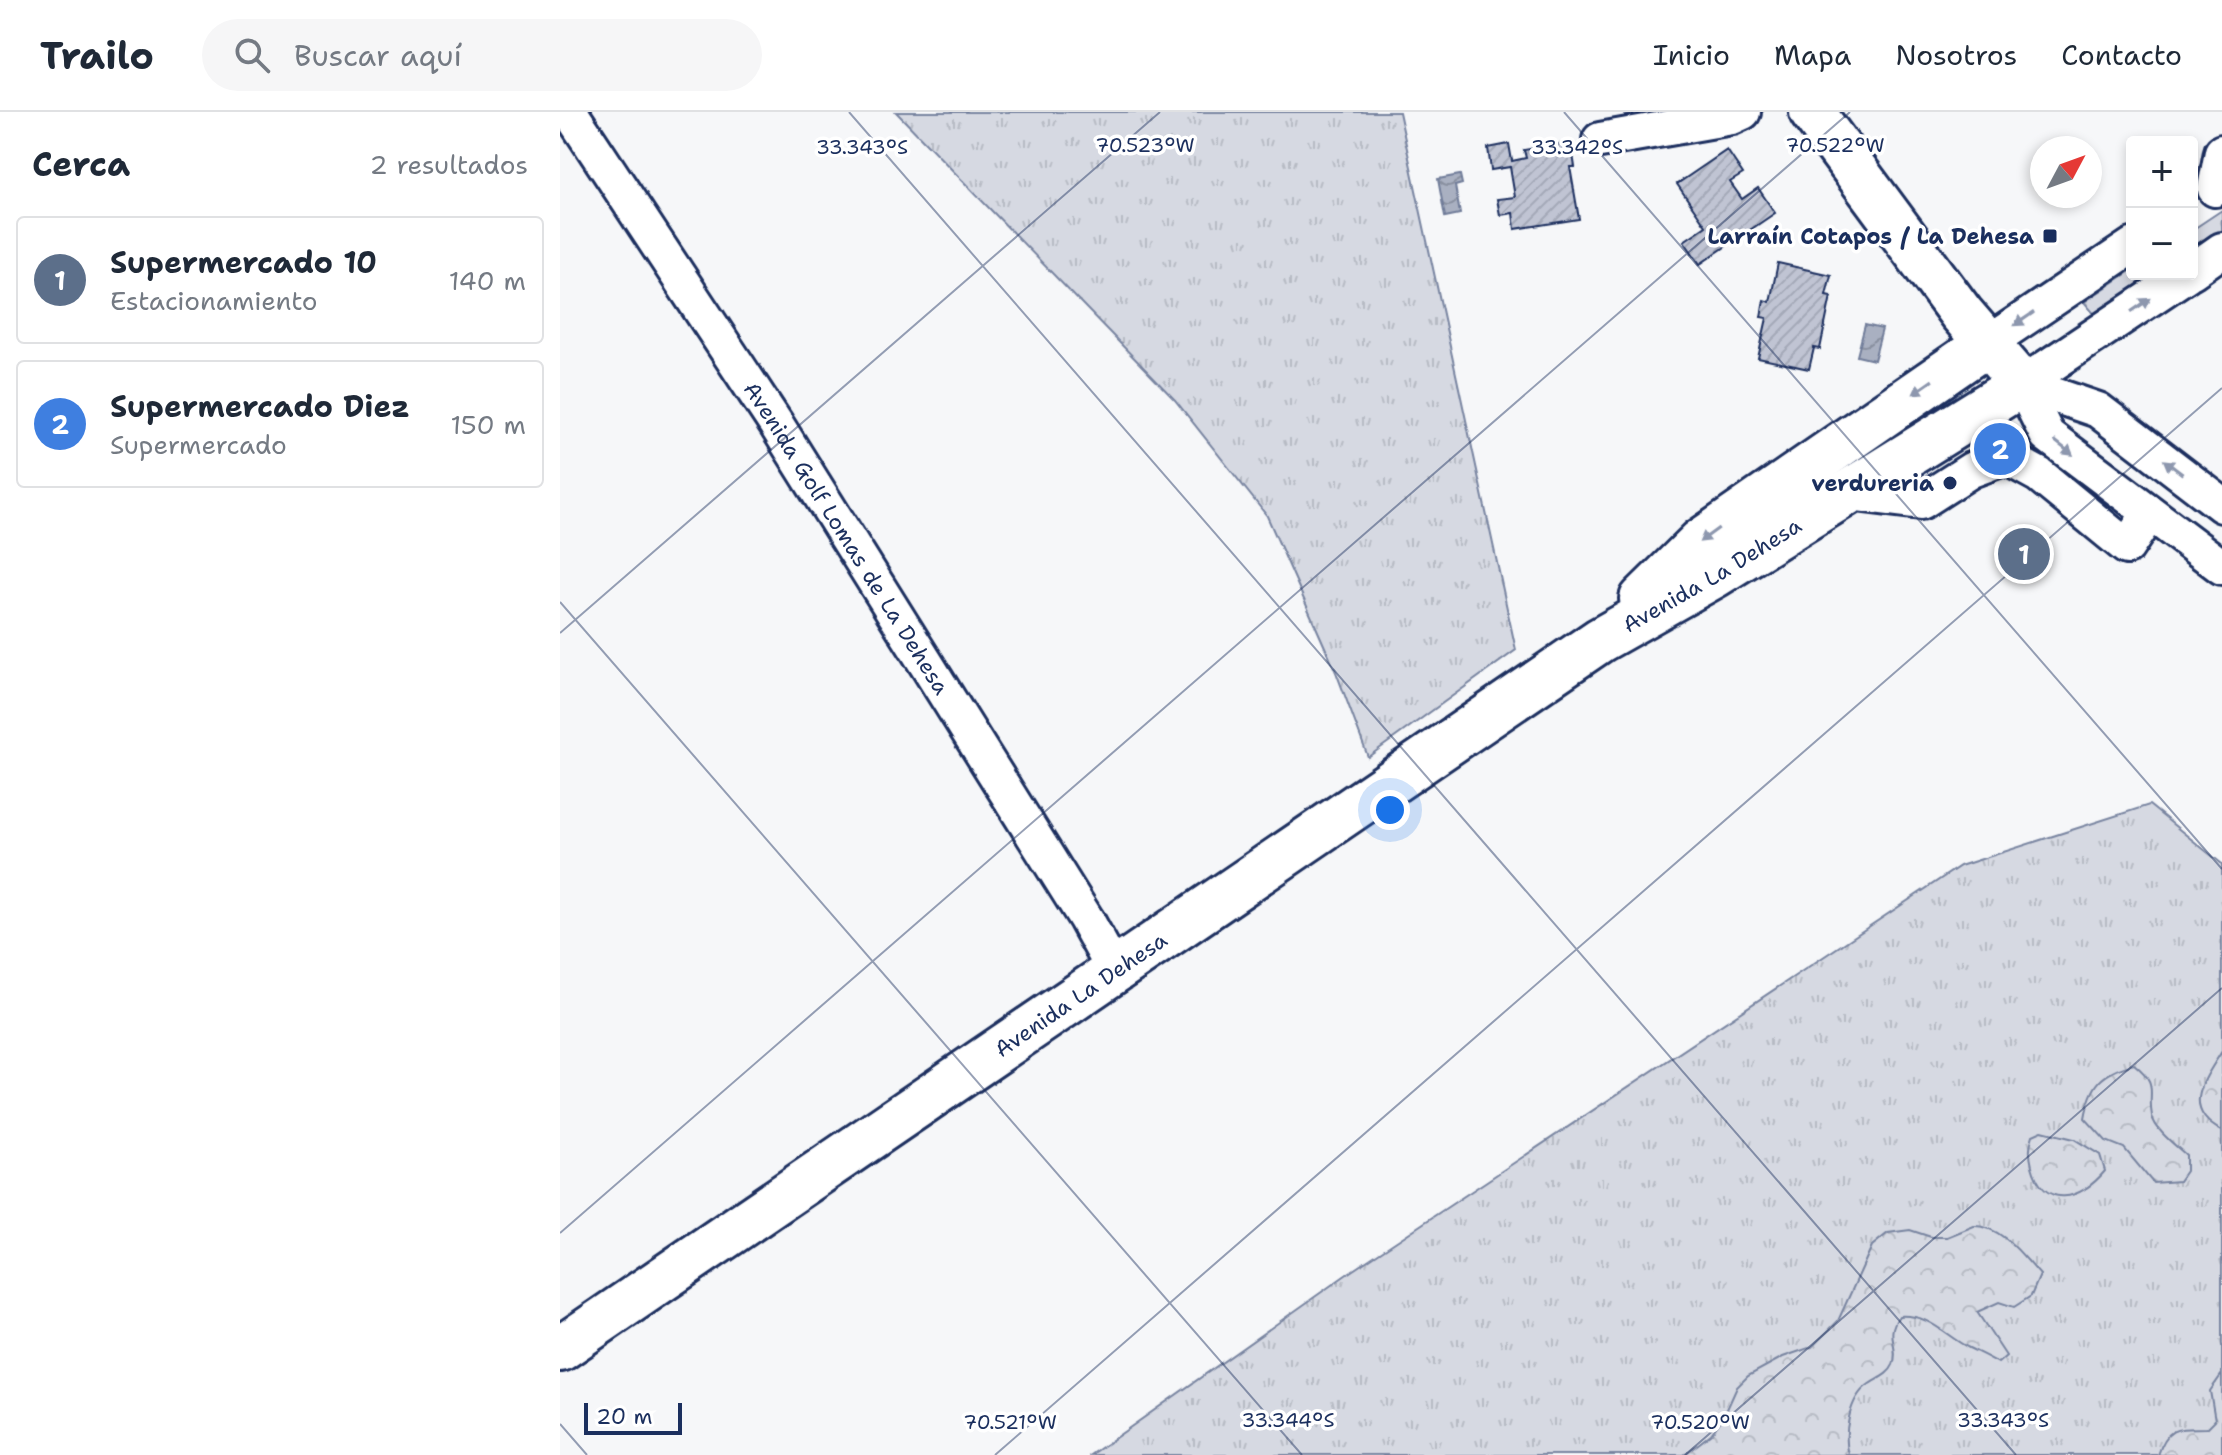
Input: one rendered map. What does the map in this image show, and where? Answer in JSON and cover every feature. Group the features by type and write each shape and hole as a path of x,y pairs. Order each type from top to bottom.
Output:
{"main road":[{"path":"1812,112 1961,313 2022,384"},
{"name":"Avenida La Dehesa","path":"1600,640 1701,541 1988,343"},
{"name":"Avenida La Dehesa","path":"560,1349 1600,640 1715,575 2022,384"}],"street":[{"name":"Avenida Golf Lomas de La Dehesa","path":"570,112 776,424 1078,906 1114,970"},
{"path":"1600,140 1732,117 1743,112"},
{"path":"2210,193 2222,152"},
{"name":"Avenida La Dehesa","path":"1988,343 2126,250"},
{"path":"2198,267 2222,250"},
{"name":"Avenida La Dehesa","path":"2022,384 2178,280"},
{"path":"2022,384 2098,410 2222,505"},
{"path":"2022,384 2047,435 2222,567"},
{"path":"1848,493 1921,502 1971,470 2006,457 2039,475 2127,547 2149,514"}],"green space":[{"path":"896,112 1399,112 1516,650 1368,757 1336,672 1267,516 1175,400"},
{"path":"2222,210 2222,232 2198,248 2198,226"},
{"path":"2126,274 2126,280 2150,280 2096,316 2084,302"},
{"path":"2149,805 2222,864 2222,1455 1091,1455 1350,1272 1960,866"},
{"path":"2222,1051 2222,1131 2209,1122 2199,1103 2204,1082"},
{"path":"2134,1064 2150,1083 2152,1116 2157,1127 2186,1155 2186,1171 2179,1181 2153,1183 2124,1148 2106,1141 2085,1118 2094,1088 2099,1082 2113,1071"},
{"path":"2042,1131 2074,1139 2100,1155 2105,1171 2075,1194 2054,1195 2045,1190 2032,1166 2030,1154 2033,1135"},
{"path":"1974,1226 1984,1227 2002,1236 2040,1275 2031,1296 2014,1307 1999,1302 1977,1312 2006,1356 1998,1363 1920,1318 1899,1316 1892,1335 1895,1352 1893,1365 1861,1391 1852,1407 1847,1427 1849,1455 1684,1455 1711,1434 1724,1416 1737,1387 1748,1376 1783,1357 1812,1347 1838,1321 1872,1246 1888,1233 1910,1230 1931,1237 1947,1237"},
{"path":"2222,1374 2222,1455 2158,1455 2171,1433 2182,1429 2207,1428 2215,1420 2210,1391"}],"water":[{"path":"1460,175 1462,184 1455,186 1460,214 1445,217 1438,179"},
{"path":"1865,325 1882,329 1874,360 1857,356"}],"building":[{"path":"1571,142 1575,167 1570,167 1579,219 1515,229 1513,213 1500,215 1497,199 1515,197 1510,167 1491,170 1488,148 1509,144 1512,161 1526,158 1524,150"},
{"path":"1727,150 1743,174 1730,182 1742,199 1758,188 1775,213 1700,264 1684,241 1706,226 1677,184"},
{"path":"1778,263 1831,275 1826,295 1831,296 1820,349 1814,348 1809,369 1758,358 1767,318 1761,317 1764,300 1770,302"}],"place":[{"name":"Larraín Cotapos / La Dehesa","path":"2050,236"},
{"name":"Supermercado Diez","path":"2000,449"},
{"name":"verdureria","path":"1950,483"},
{"name":"Supermercado 10","path":"2024,554"}]}
